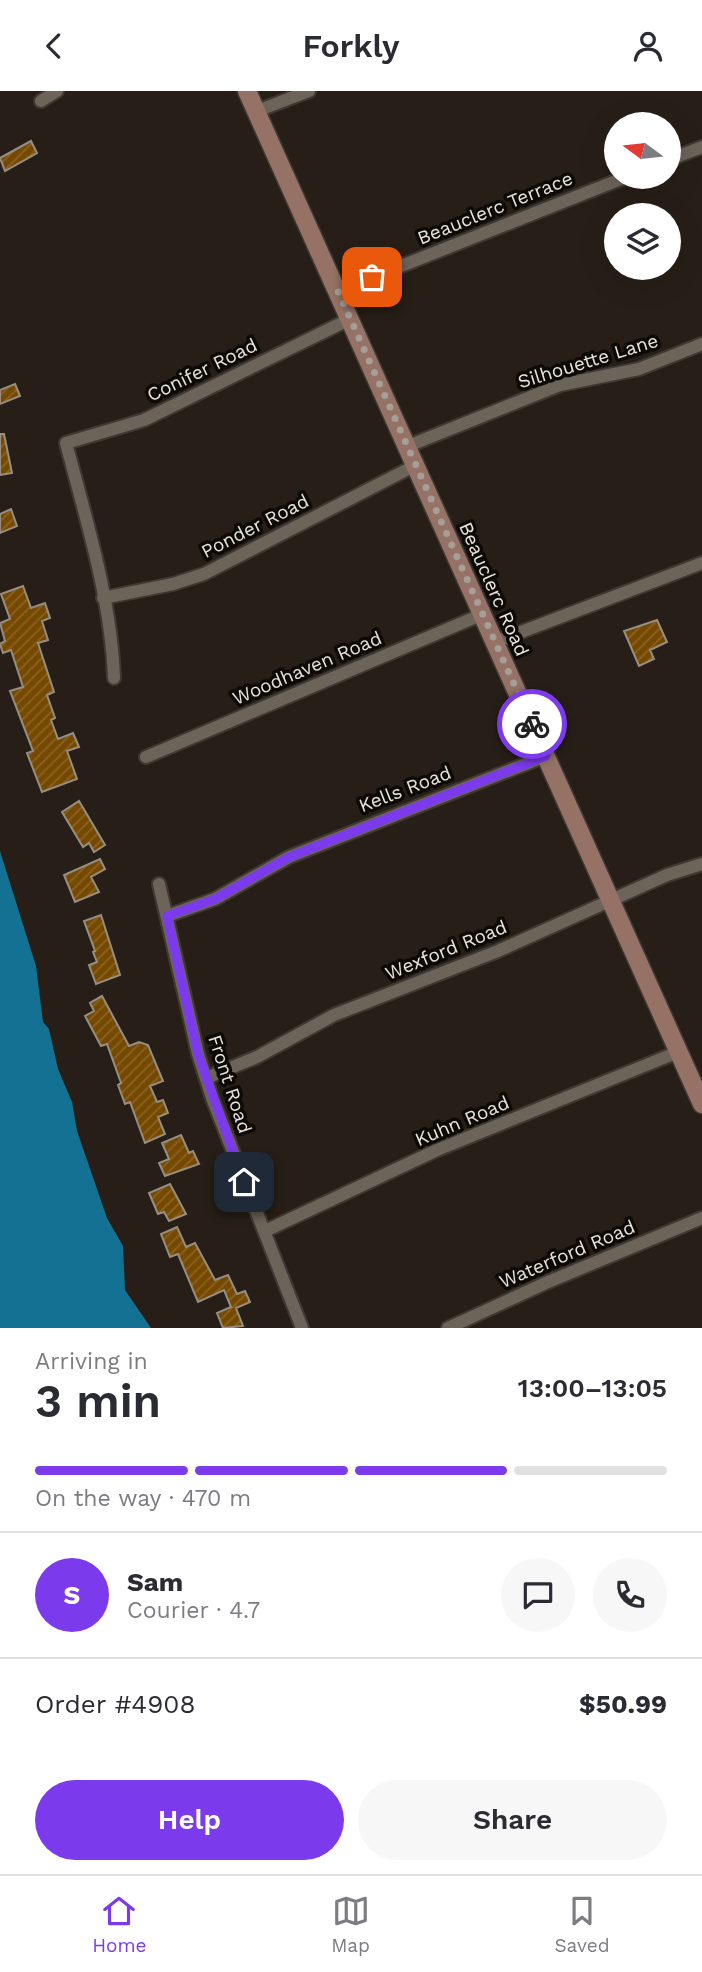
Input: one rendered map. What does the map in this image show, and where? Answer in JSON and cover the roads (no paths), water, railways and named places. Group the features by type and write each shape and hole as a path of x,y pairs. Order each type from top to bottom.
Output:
{"street":[{"path":"41,100 57,91"},
{"name":"Beauclerc Road","path":"247,91 700,1096"},
{"path":"257,111 309,91"},
{"path":"681,155 702,147"},
{"name":"Beauclerc Terrace","path":"338,291 604,186"},
{"name":"Conifer Road","path":"103,598 66,443 144,420 350,319"},
{"name":"Silhouette Lane","path":"408,446 560,385 639,369 702,344"},
{"name":"Ponder Road","path":"103,598 173,584 204,574 416,465"},
{"path":"495,642 702,563"},
{"path":"103,598 113,652 114,678"},
{"name":"Woodhaven Road","path":"146,757 482,614"},
{"name":"Kells Road","path":"167,916 215,899 313,847 546,756"},
{"name":"Wexford Road","path":"206,1078 257,1057 334,1015 498,951 667,875 702,864"},
{"name":"Front Road","path":"159,884 206,1078 237,1167 302,1328"},
{"name":"Kuhn Road","path":"265,1231 448,1146 678,1052"},
{"name":"Waterford Road","path":"448,1328 548,1282 702,1218"}],"water":[{"path":"0,851 36,966 43,1022 49,1029 58,1069 72,1102 77,1131 107,1218 123,1246 125,1290 151,1328 0,1328"}]}
